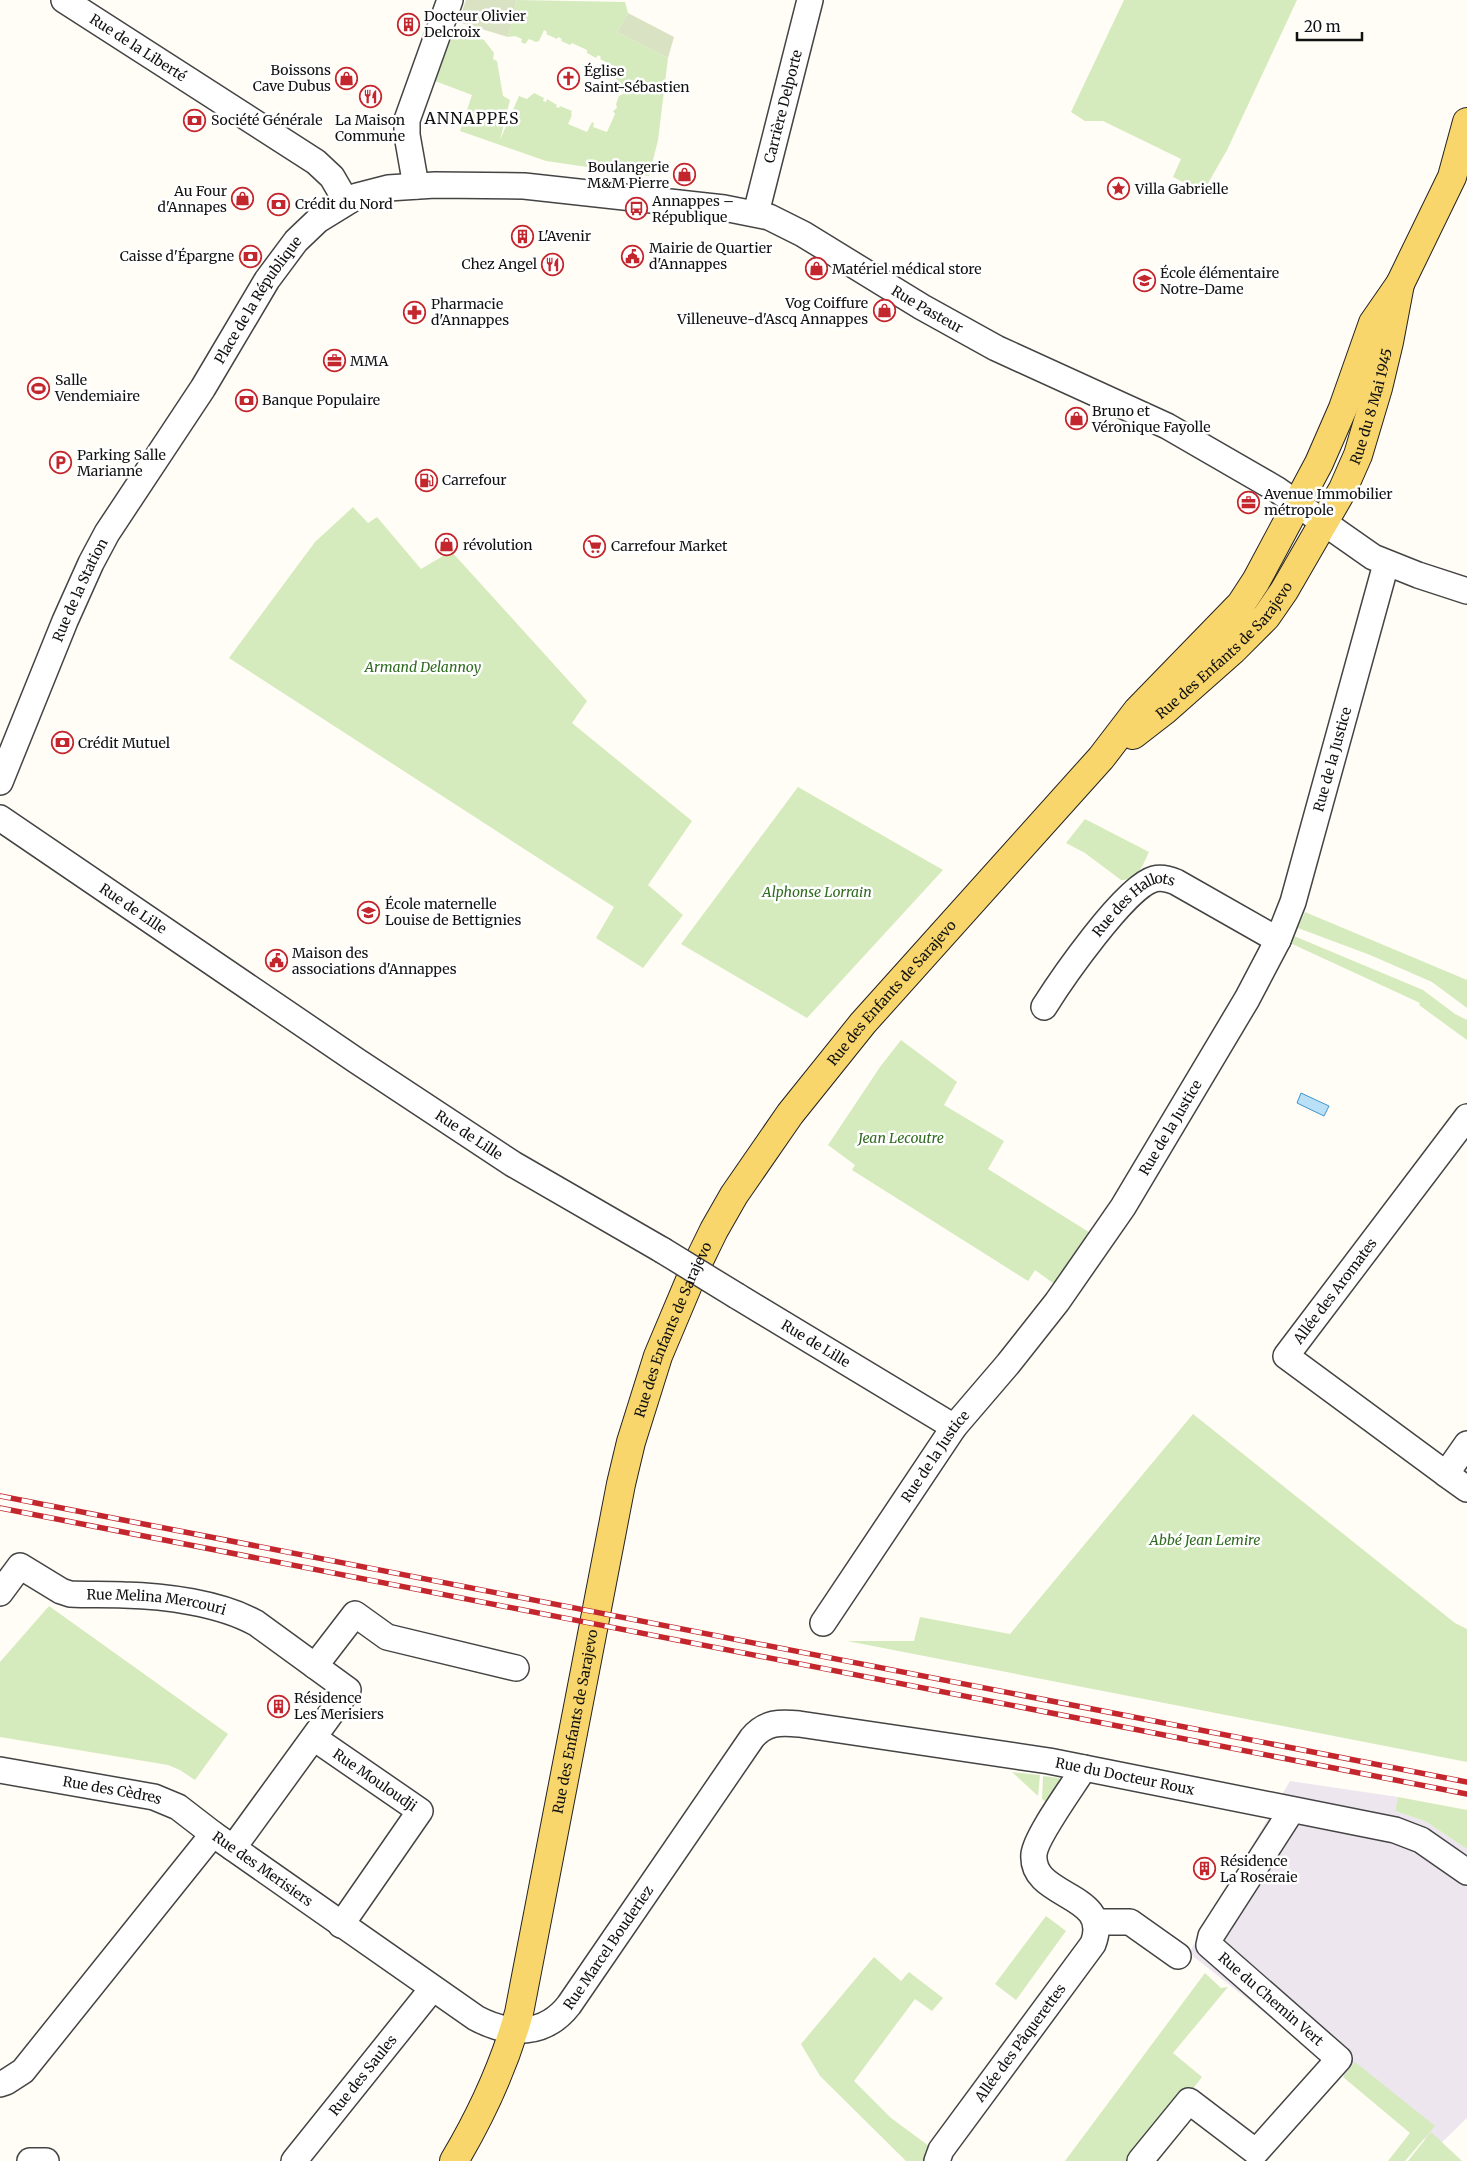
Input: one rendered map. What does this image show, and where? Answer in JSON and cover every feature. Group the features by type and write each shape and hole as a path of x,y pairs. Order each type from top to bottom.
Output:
{"main road":[{"name":"Rue du 8 Mai 1945","path":"1298,504 1336,426 1373,323 1400,284 1442,202 1452,176 1467,122"},
{"name":"Rue du 8 Mai 1945","path":"1324,522 1348,479 1358,455 1384,366 1400,284"},
{"name":"Rue des Enfants de Sarajevo","path":"514,2030 527,1978 621,1484 638,1417 650,1380 692,1273 734,1195 759,1157 818,1077 862,1023 1101,758 1137,711 1241,604 1256,581 1298,504"},
{"name":"Rue des Enfants de Sarajevo","path":"1101,758 1150,722 1233,650 1256,627 1284,591 1324,522"},
{"path":"454,2161 492,2090 514,2030"}],"street":[{"name":"Rue de la Liberté","path":"64,0 316,162 332,177 346,201"},
{"path":"416,186 407,135 408,116 450,0"},
{"name":"Carrière Delporte","path":"756,214 810,0"},
{"name":"Place de la République","path":"186,413 267,280 286,254 318,220 346,201 374,190 416,186 535,186"},
{"name":"Rue Pasteur","path":"535,186 724,208 756,214 781,222 922,307 996,348 1167,426 1298,504 1386,564 1467,591"},
{"name":"Rue de la Station","path":"0,782 91,563 107,533 186,413"},
{"name":"Rue de la Justice","path":"823,1623 954,1426 1035,1330 1105,1235 1224,1038 1278,940 1293,902 1306,859 1386,564"},
{"name":"Rue de Lille","path":"0,818 343,1051 506,1159 662,1250 954,1426"},
{"name":"Rue des Hallots","path":"1044,1007 1081,952 1130,896 1144,883 1155,878 1165,878 1176,882 1278,940"},
{"name":"Allée des Aromates","path":"1467,1117 1286,1356 1467,1489"},
{"path":"1446,1474 1467,1444"},
{"name":"Rue Melina Mercouri","path":"0,1593 20,1566 61,1591 70,1594 145,1596 207,1606 243,1616 256,1623 348,1690 233,1848"},
{"path":"316,1666 355,1614 387,1637 516,1668"},
{"name":"Rue Marcel Bouderiez","path":"514,2030 541,2027 551,2023 563,2012 752,1738 757,1732 770,1724"},
{"name":"Rue du Docteur Roux","path":"770,1724 799,1724 1084,1768 1410,1835 1427,1843 1467,1872"},
{"name":"Rue Mouloudji","path":"314,1738 420,1811 341,1925"},
{"path":"1084,1768 1038,1842 1034,1858 1038,1871 1046,1881 1090,1911 1096,1922 1130,1922 1178,1956"},
{"name":"Rue des Cèdres","path":"0,1770 154,1798 178,1808 213,1834"},
{"name":"Rue du Chemin Vert","path":"1140,2161 1190,2101 1256,2152 1338,2059 1210,1945 1211,1936 1292,1810"},
{"name":"Rue des Merisiers","path":"0,2084 23,2071 213,1834 341,1925 486,2024 514,2030"},
{"name":"Allée des Pâquerettes","path":"937,2161 941,2150 1093,1944 1096,1922"},
{"name":"Rue des Saules","path":"294,2161 432,1988"},
{"path":"30,2161 46,2161"}],"shaded area":[{"path":"1290,1781 1398,1797 1395,1811 1425,1821 1467,1849 1467,2118 1436,2148 1189,1953"}],"green space":[{"path":"466,0 517,0 508,37 458,22"},
{"path":"517,0 625,2 628,13 617,32 668,58 658,140 649,176 546,161 460,131 472,95 435,81 455,29 484,40 494,53 493,59 497,61 503,96 510,100 500,140 519,96 527,99 534,93 544,98 543,101 546,102 547,99 557,105 556,107 559,108 560,106 572,111 568,124 587,132 592,122 594,123 593,127 607,132 615,114 613,111 617,108 616,104 619,96 623,92 617,91 613,86 619,72 623,70 621,66 618,68 600,59 601,57 598,55 596,58 587,53 587,50 572,43 570,45 561,41 562,39 558,37 557,39 546,34 547,32 544,30 539,41 536,42 529,39 525,44 521,42 522,39 515,36 508,37"},
{"path":"1124,0 1297,0 1227,150 1203,192 1173,177 1181,159 1103,121 1085,121 1071,112"},
{"path":"628,13 674,37 668,58 617,32"},
{"name":"Armand Delannoy","path":"353,507 368,523 377,517 421,569 451,551 587,701 572,723 692,821 648,885 683,915 643,968 596,938 614,907 229,658 315,542"},
{"name":"Alphonse Lorrain","path":"798,787 943,870 807,1018 681,944"},
{"path":"1085,819 1149,852 1136,875 1127,880 1121,880 1085,853 1066,843"},
{"path":"1305,912 1467,980 1467,1008 1432,982 1370,955 1298,928"},
{"path":"1294,936 1423,990 1455,1014 1467,1020 1467,1040 1419,1005 1420,1003 1290,943"},
{"name":"Jean Lecoutre","path":"901,1040 957,1082 944,1105 1004,1141 988,1169 1092,1234 1057,1286 1035,1270 1028,1281 852,1170 855,1165 828,1145 880,1067"},
{"name":"Abbé Jean Lemire","path":"1193,1414 1455,1623 1467,1629 1467,1762 847,1641 914,1641 920,1617 1010,1634"},
{"path":"49,1606 228,1734 195,1780 168,1765 0,1737 0,1662"},
{"path":"1012,1772 1040,1775 1038,1796"},
{"path":"1043,1776 1059,1778 1060,1783 1052,1807 1042,1799"},
{"path":"1398,1797 1467,1810 1467,1849 1425,1821 1395,1811"},
{"path":"1046,1916 1066,1931 1016,2000 995,1984"},
{"path":"874,1957 901,1981 909,1972 943,1998 932,2011 915,1999 854,2081 891,2118 929,2146 924,2161 906,2161 820,2076 801,2044"},
{"path":"1205,1973 1221,1988 1228,1987 1173,2053 1202,2077 1192,2090 1189,2088 1129,2161 1065,2161"},
{"path":"1355,2062 1435,2126 1405,2161 1388,2161 1410,2133 1343,2077"},
{"path":"1431,2132 1462,2161 1408,2161"}],"water":[{"path":"1301,1093 1329,1106 1324,1116 1297,1103"}],"railway":[{"path":"0,1496 1467,1782"},
{"path":"0,1508 1467,1794"}],"place":[{"name":"Docteur Olivier Delcroix","path":"408,24"},
{"name":"Boissons Cave Dubus","path":"347,78"},
{"name":"Église Saint-Sébastien","path":"568,79"},
{"name":"La Maison Commune","path":"370,97"},
{"name":"Société Générale","path":"195,120"},
{"name":"Boulangerie M&M Pierre","path":"685,175"},
{"name":"Villa Gabrielle","path":"1119,189"},
{"name":"Au Four d'Annapes","path":"243,199"},
{"name":"Crédit du Nord","path":"279,204"},
{"name":"Annappes – République","path":"636,209"},
{"name":"L'Avenir","path":"522,236"},
{"name":"Caisse d'Épargne","path":"250,256"},
{"name":"Mairie de Quartier d'Annappes","path":"633,256"},
{"name":"Chez Angel","path":"553,264"},
{"name":"Matériel médical store","path":"816,269"},
{"name":"École élémentaire Notre-Dame","path":"1144,281"},
{"name":"Vog Coiffure Villeneuve-d'Ascq Annappes","path":"884,311"},
{"name":"Pharmacie d'Annappes","path":"415,312"},
{"name":"MMA","path":"334,361"},
{"name":"Salle Vendemiaire","path":"39,388"},
{"name":"Banque Populaire","path":"246,400"},
{"name":"Bruno et Véronique Fayolle","path":"1076,419"},
{"name":"Parking Salle Marianne","path":"61,463"},
{"name":"Carrefour","path":"426,480"},
{"name":"Avenue Immobilier métropole","path":"1248,502"},
{"name":"révolution","path":"447,545"},
{"name":"Carrefour Market","path":"595,546"},
{"name":"Crédit Mutuel","path":"62,743"},
{"name":"École maternelle Louise de Bettignies","path":"369,912"},
{"name":"Maison des associations d'Annappes","path":"276,961"},
{"name":"Résidence Les Merisiers","path":"278,1706"},
{"name":"Résidence La Roseraie","path":"1204,1869"}],"district":[{"name":"ANNAPPES","path":"472,118"}]}
